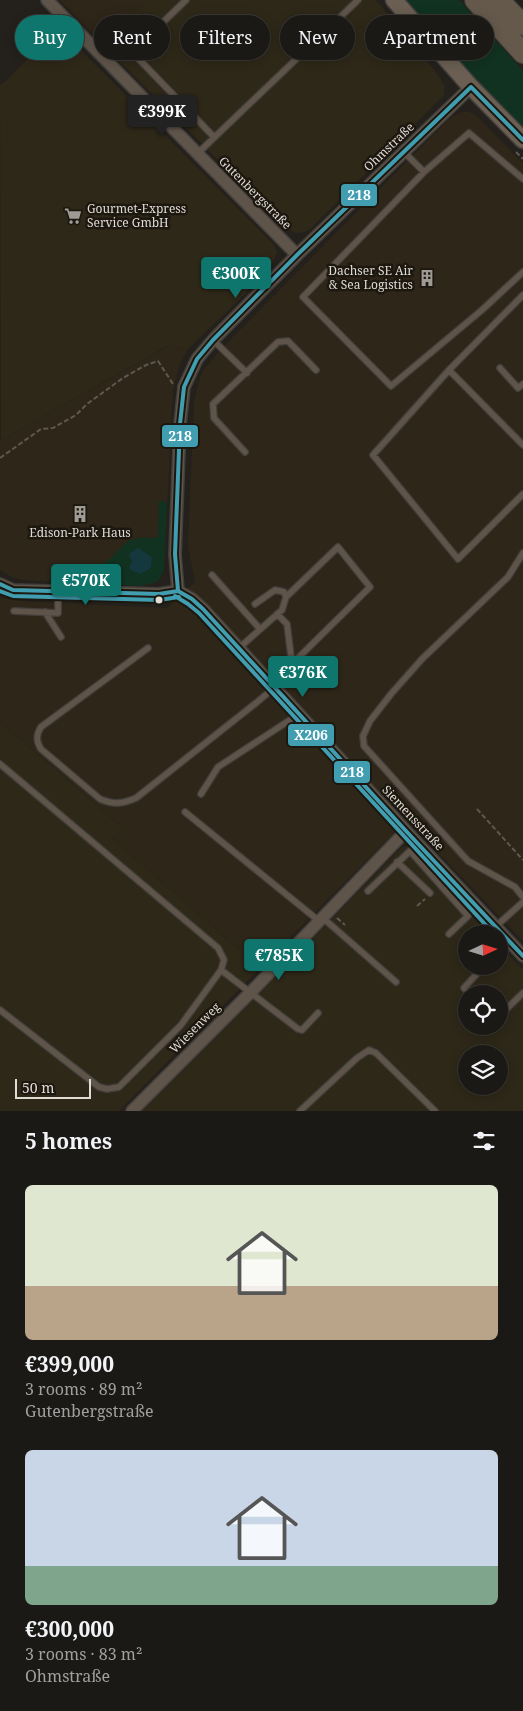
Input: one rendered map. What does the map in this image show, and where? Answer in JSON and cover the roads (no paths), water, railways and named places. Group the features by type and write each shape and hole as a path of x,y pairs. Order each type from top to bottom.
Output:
{"highway":[{"path":"475,0 523,53"},
{"path":"500,0 523,25"}],"main road":[{"path":"394,0 472,87 523,140"}],"street":[{"name":"Gutenbergstraße","path":"47,0 297,255"},
{"name":"Ohmstraße","path":"178,591 176,554 180,424 184,387 197,359 213,340 297,255 472,87"},
{"path":"0,584 13,590 58,592 159,594 178,591"},
{"name":"Siemensstraße","path":"178,591 192,598 494,925"},
{"name":"Wiesenweg","path":"132,1111 406,831"},
{"name":"Siemensstraße","path":"508,940 523,956"}],"lane":[{"path":"186,0 132,52 214,137"},
{"path":"197,154 358,0"},
{"path":"523,179 469,133 424,172 304,296 391,386 482,310 523,272"},
{"path":"403,152 424,172"},
{"path":"523,295 449,370 373,454 458,558 523,494"},
{"path":"213,340 247,373"},
{"path":"246,452 214,418 214,404 278,342 288,341 316,370"},
{"path":"500,368 518,388 523,384"},
{"path":"449,370 523,445"},
{"path":"239,648 282,610 286,597 338,547 370,587 292,664"},
{"path":"523,553 508,577 422,659 391,694 370,721 363,736 364,746 369,752 468,861 515,887 523,897"},
{"path":"212,575 260,629"},
{"path":"255,604 275,590 284,592 286,597"},
{"path":"14,611 58,613 58,592"},
{"path":"45,612 61,637"},
{"path":"277,614 287,624 292,664 312,684"},
{"path":"148,648 41,727 38,733 37,742 40,749 100,799 109,803 117,804 136,798 275,686"},
{"path":"201,794 218,767 299,714"},
{"path":"0,764 218,948 224,960 222,970 175,1032 119,1087 107,1089 99,1087 0,1010"},
{"path":"185,812 396,982"},
{"path":"368,892 411,849 468,916 449,934"},
{"path":"398,862 430,893"},
{"path":"498,925 523,902"},
{"path":"222,970 298,1029 302,1030 318,1013"},
{"path":"467,985 476,975"},
{"path":"508,1007 523,993"},
{"path":"300,1111 357,1058 369,1050 376,1053 434,1111"}],"water":[{"path":"138,548 152,557 151,568 140,574 129,567 132,561 129,554"}],"place":[{"name":"Gourmet-Express Service GmbH","path":"73,216"},
{"name":"Dachser SE Air & Sea Logistics","path":"427,278"},
{"name":"Edison-Park Haus","path":"80,514"}]}
